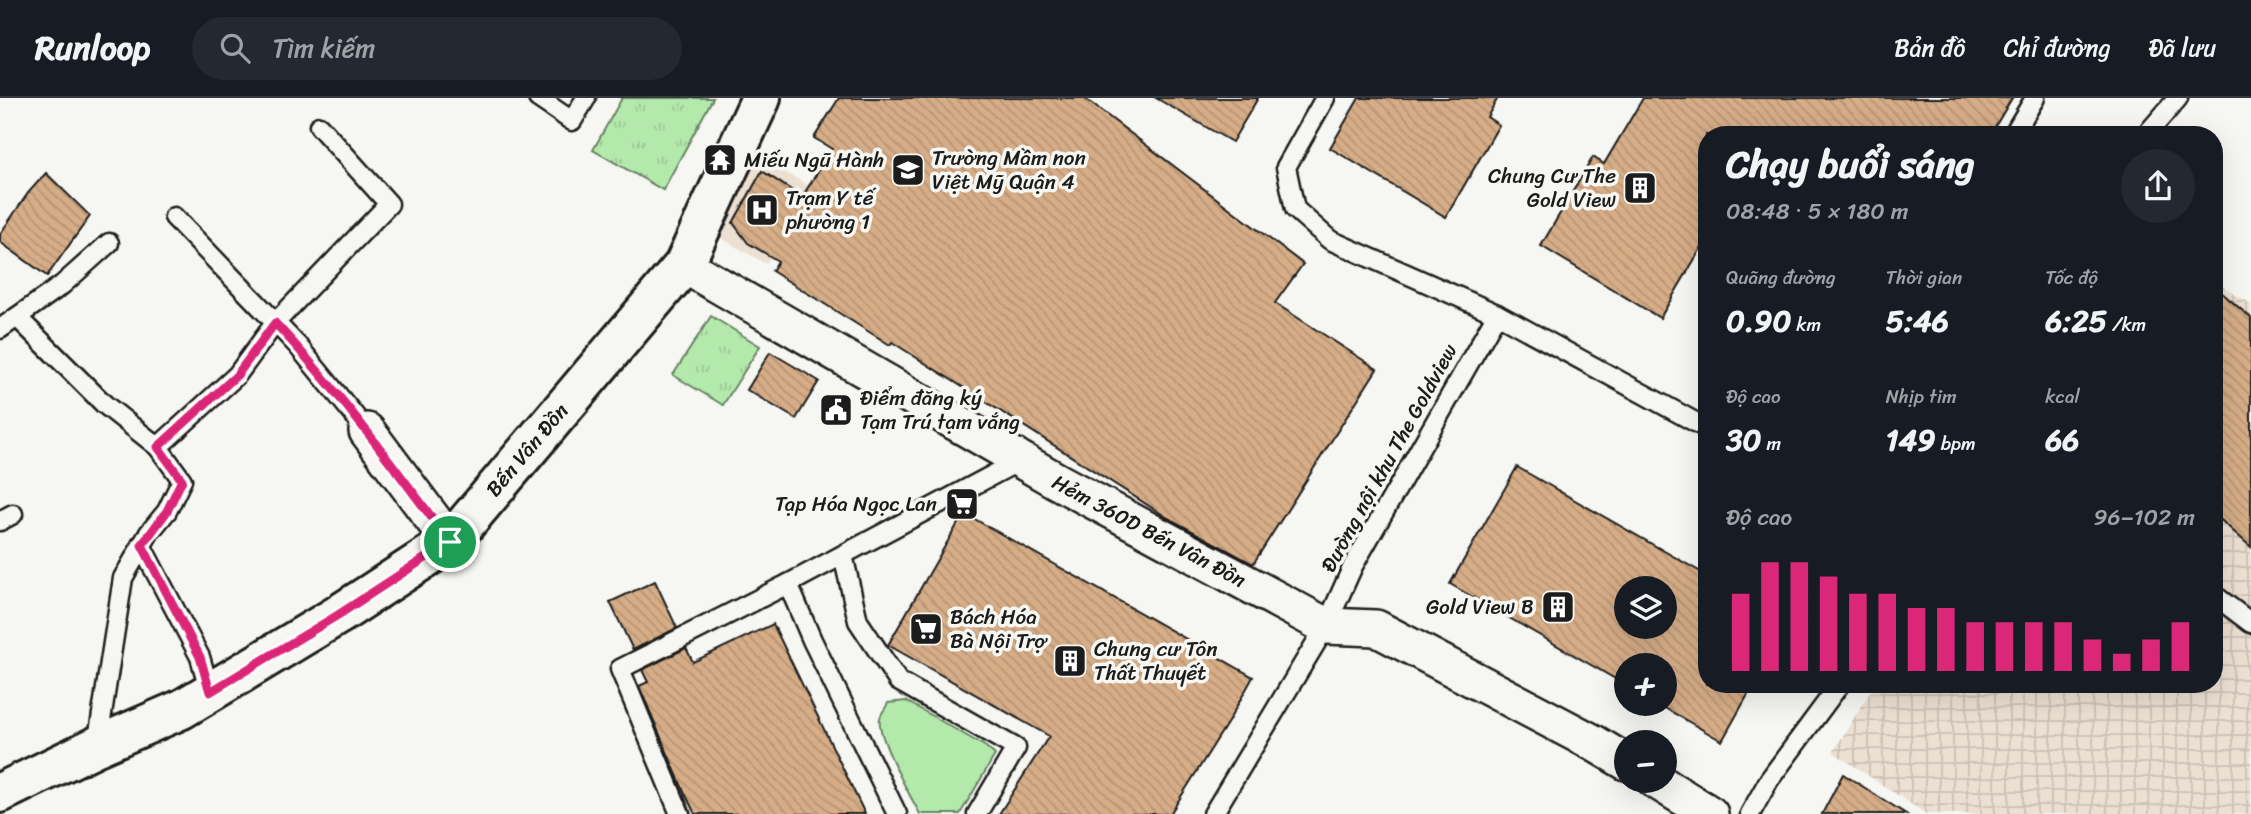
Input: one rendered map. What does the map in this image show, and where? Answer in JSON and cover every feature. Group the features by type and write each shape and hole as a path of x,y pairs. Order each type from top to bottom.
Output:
{"main road":[{"name":"Bến Vân Đồn","path":"0,793 182,709 338,615 450,542 684,265 761,98"}],"street":[{"name":"Hẻm 360D Bến Vân Đồn","path":"684,265 1021,460 1326,626 1377,628 1614,755"},
{"path":"367,431 450,542"},
{"path":"1676,793 1710,814"}],"lane":[{"path":"538,98 572,121 586,98"},
{"path":"1325,98 1286,167 1294,209 1330,240 1497,314 1698,424"},
{"path":"2018,126 2035,98"},
{"path":"2154,126 2178,98"},
{"path":"158,447 237,375 275,323 389,204 319,126"},
{"path":"174,217 298,346 367,431"},
{"path":"0,329 62,285 109,243"},
{"name":"Đường nội khu The Goldview","path":"1213,814 1326,626 1353,566 1497,314"},
{"path":"17,317 104,404 158,447 182,480 167,511 142,545 124,578 97,746"},
{"path":"680,814 620,669 789,584 1021,460"},
{"path":"142,545 200,657 210,692"},
{"path":"844,555 858,621 898,681 1016,748 977,814"},
{"path":"789,584 812,640 897,814"},
{"path":"2223,602 2251,623"},
{"path":"1750,814 1769,780 1833,693"}],"shaded area":[{"name":"Trạm Y tế phường 1","path":"758,157 811,187 766,264 714,234"},
{"path":"2223,287 2251,304 2251,814 1926,814 1833,752 1869,693 2223,693"}],"green space":[{"path":"622,98 713,98 663,190 593,150"},
{"path":"711,316 760,346 723,405 673,375"},
{"path":"906,701 986,747 995,755 960,814 920,814 895,766 883,738 880,718 888,703"}],"building":[{"path":"839,98 1084,98 1303,264 1275,303 1377,369 1253,564 1168,518 892,342 890,345 772,271 778,261 748,243 733,223 762,171 802,197 832,149 814,138"},
{"path":"1156,98 1258,98 1232,142"},
{"name":"Chung Cư The Gold View","path":"1359,98 1498,98 1487,117 1499,125 1446,217 1330,148"},
{"name":"Chung Cư The Gold View","path":"1643,98 2012,98 1995,126 1698,126 1698,254 1660,318 1541,246 1593,157 1604,164"},
{"path":"46,173 90,216 47,276 0,242 0,234 28,193"},
{"path":"2223,294 2251,318 2251,547 2223,522"},
{"path":"770,352 819,381 796,419 747,390"},
{"name":"Gold View B","path":"1517,467 1698,570 1698,693 1749,693 1722,741 1677,715 1677,653 1614,653 1614,678 1450,584"},
{"name":"Chung cư Tôn Thất Thuyết","path":"964,513 1253,677 1170,814 999,814 1049,736 888,645"},
{"path":"655,581 677,628 633,650 610,602"},
{"path":"773,624 865,814 695,814 639,686 648,682 642,670 686,648 693,662"},
{"path":"1843,774 1906,814 1822,814"}],"place":[{"name":"Miếu Ngũ Hành","path":"720,160"},
{"name":"Trường Mầm non Việt Mỹ Quận 4","path":"908,170"},
{"name":"Chung Cư The Gold View","path":"1640,188"},
{"name":"Trạm Y tế phường 1","path":"762,210"},
{"name":"Điểm đăng ký Tạm Trú tạm vắng","path":"836,410"},
{"name":"Tạp Hóa Ngọc Lan","path":"962,504"},
{"name":"Gold View B","path":"1558,607"},
{"name":"Bách Hóa Bà Nội Trợ","path":"926,629"},
{"name":"Chung cư Tôn Thất Thuyết","path":"1070,661"}],"route":[{"path":"275,323 298,346 367,431 450,542 338,615 210,692 200,657 142,545 167,511 182,480 158,447 237,375 275,323"}]}
